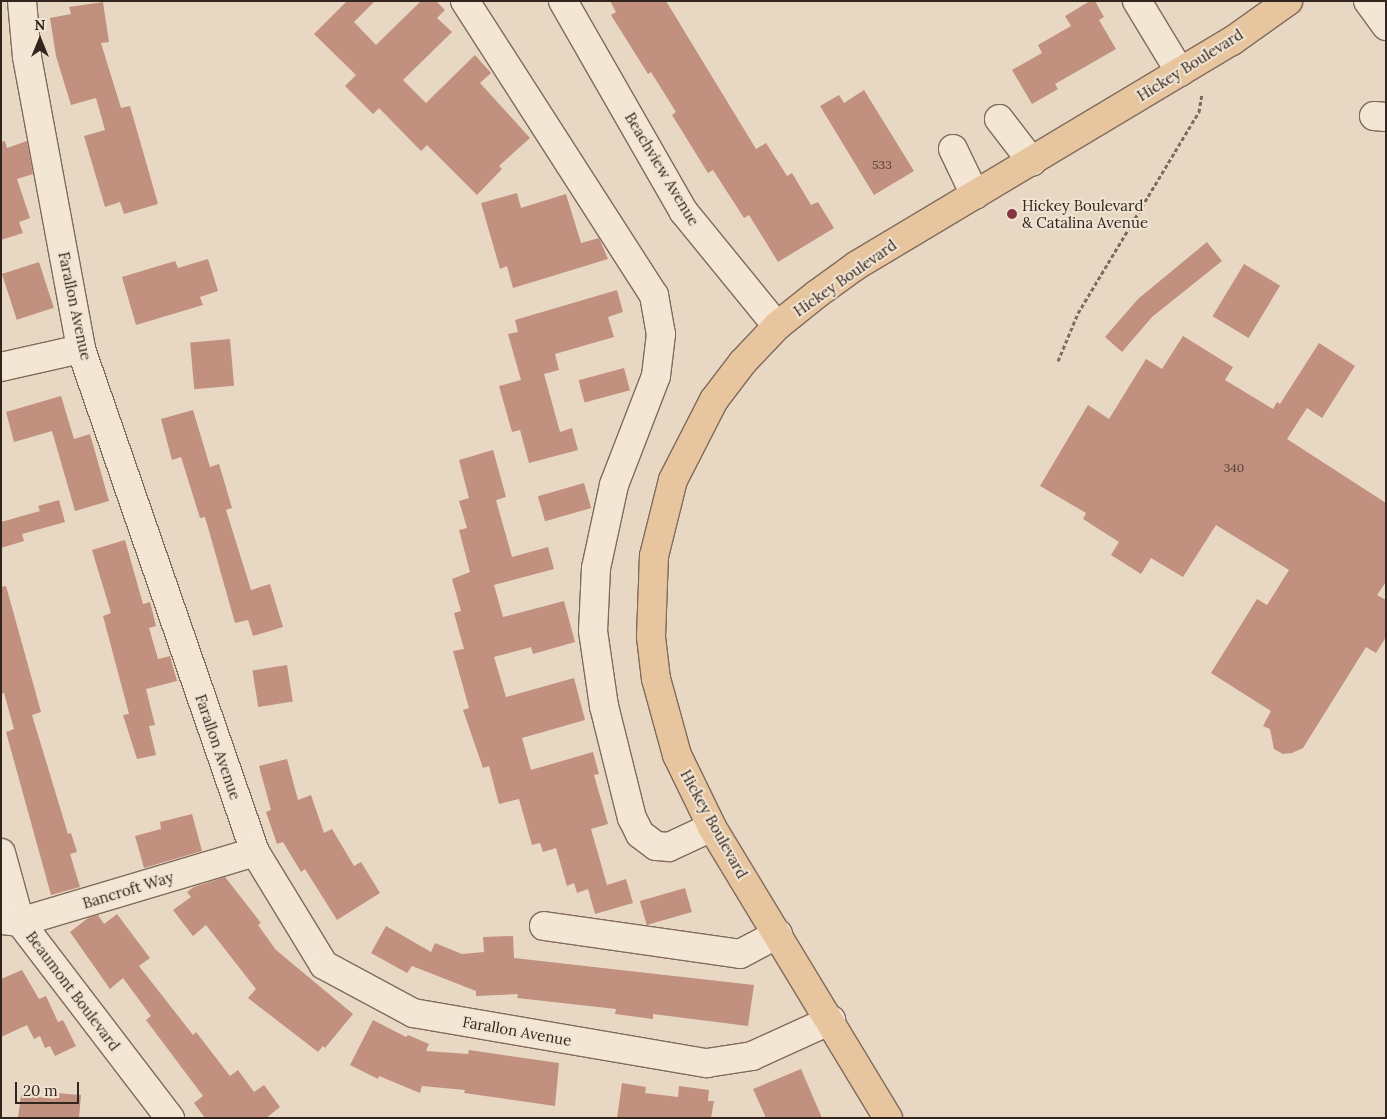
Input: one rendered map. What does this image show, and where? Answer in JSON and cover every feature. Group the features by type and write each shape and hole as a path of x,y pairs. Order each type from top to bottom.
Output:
{"main road":[{"name":"Hickey Boulevard","path":"888,1118 712,827 677,755 656,679 650,637 654,556 662,517 692,440 725,385 777,326 857,265 1232,41 1288,1"}],"street":[{"name":"Farallon Avenue","path":"22,1 27,57 82,349 255,852 324,965 413,1012 707,1063 752,1056 830,1020"},
{"path":"465,1 654,295 661,334 656,376 614,485 596,568 593,631 604,706 632,818 640,834 656,846 669,847 712,827"},
{"name":"Beachview Avenue","path":"563,1 684,212 777,326"},
{"path":"1137,1 1180,72"},
{"path":"1368,1 1386,26"},
{"path":"999,119 1032,162"},
{"path":"953,149 976,194"},
{"path":"1,367 82,349"},
{"name":"Bancroft Way","path":"11,921 255,852"},
{"name":"Beaumont Boulevard","path":"1,853 11,921 170,1118"},
{"path":"544,926 740,954 778,934"}],"path":[{"path":"1058,361 1078,313 1200,112 1202,94"}],"building":[{"path":"347,1 375,1 354,22 376,45 421,1 436,1 445,10 437,18 452,32 403,80 426,103 475,55 491,73 480,83 530,138 499,166 502,169 477,195 427,145 421,151 379,108 373,114 345,86 356,75 314,34"},
{"path":"610,1 666,1 756,149 766,143 787,176 792,173 811,205 818,202 834,228 778,262 749,215 744,218 713,170 708,173 672,115 676,112 651,72 648,74 611,15 616,12"},
{"path":"1090,1 1095,1 1104,17 1099,20 1116,49 1055,84 1058,89 1032,104 1012,70 1042,53 1038,45 1071,26 1065,16"},
{"path":"103,2 109,42 101,43 121,108 130,106 158,204 124,214 120,202 105,207 84,136 105,130 96,98 71,105 56,56 50,18 71,14 69,7"},
{"path":"864,90 914,171 874,195 820,106 839,95 844,103"},
{"path":"5,141 7,148 27,141 33,174 17,179 30,218 19,222 23,233 1,240 1,142"},
{"path":"517,193 521,208 566,194 581,243 599,238 608,259 513,288 507,266 500,269 481,203"},
{"path":"1207,242 1222,261 1152,317 1122,352 1105,337 1138,299"},
{"path":"208,259 218,291 200,297 203,305 136,325 122,277 175,261 178,268"},
{"path":"39,262 54,308 17,320 2,274"},
{"path":"1244,264 1280,286 1249,338 1213,316"},
{"path":"617,290 623,312 608,317 614,337 555,354 559,370 544,374 560,432 572,428 578,450 529,463 520,430 512,432 499,386 521,380 508,334 518,332 515,320"},
{"path":"1183,336 1233,367 1225,380 1273,409 1277,402 1280,404 1319,343 1355,366 1322,418 1307,408 1287,439 1386,503 1386,582 1377,595 1386,600 1386,637 1376,653 1366,647 1303,748 1292,753 1283,754 1274,749 1270,729 1263,726 1271,711 1211,673 1257,599 1267,605 1289,570 1216,525 1183,577 1151,558 1141,574 1111,555 1119,542 1083,519 1086,513 1040,486 1088,405 1109,419 1146,359 1162,369"},
{"path":"230,339 234,386 194,389 190,342"},
{"path":"624,368 630,390 585,402 579,380"},
{"path":"61,396 74,439 90,434 109,501 75,511 52,431 14,442 6,412"},
{"path":"193,410 210,467 219,464 232,508 226,510 251,590 270,584 283,627 253,636 248,620 235,623 205,517 200,518 181,457 172,460 161,419"},
{"path":"493,450 506,497 496,500 512,557 548,547 554,569 494,585 503,617 564,601 575,642 533,654 531,647 494,657 506,697 574,678 585,720 522,738 531,770 593,752 599,774 594,775 608,824 591,829 607,885 626,879 633,903 595,914 588,889 577,893 574,883 567,886 556,848 543,852 540,843 532,845 519,799 499,804 489,766 483,768 463,710 469,708 453,651 464,649 454,613 461,611 452,579 470,572 459,530 467,528 459,501 469,498 459,460"},
{"path":"584,483 591,508 545,521 538,496"},
{"path":"59,500 65,522 22,534 24,541 1,548 1,522 40,511 38,506"},
{"path":"125,540 143,604 150,602 156,626 149,628 158,659 170,656 177,681 146,689 155,725 149,726 156,755 137,759 123,715 129,714 103,616 111,613 92,550"},
{"path":"6,586 41,712 32,715 68,834 71,833 77,852 70,854 80,887 51,895 6,732 14,729 4,693 1,694 1,587"},
{"path":"287,665 293,702 258,707 252,670"},
{"path":"287,759 298,800 311,795 324,833 332,829 354,866 361,862 380,893 337,920 305,869 301,872 283,842 277,844 266,812 271,810 259,766"},
{"path":"192,814 202,851 144,868 135,836 161,829 160,822"},
{"path":"225,877 261,923 258,925 276,950 353,1014 325,1048 323,1046 318,1052 248,998 256,989 206,925 193,936 173,910 191,897 187,892 194,887"},
{"path":"685,888 692,912 647,925 640,901"},
{"path":"117,914 150,958 139,966 193,1035 196,1032 230,1076 238,1070 254,1092 264,1085 280,1107 266,1118 205,1118 194,1103 203,1096 146,1020 151,1016 123,978 110,989 70,932 88,918 98,915 104,924"},
{"path":"386,926 431,952 435,943 462,954 484,952 483,937 513,936 514,958 754,985 748,1026 653,1014 653,1019 615,1014 616,1009 517,998 518,994 476,996 476,991 412,966 407,973 371,953"},
{"path":"22,970 39,999 46,996 58,1022 63,1020 76,1046 55,1056 50,1046 45,1048 40,1036 34,1039 27,1025 1,1037 1,979"},
{"path":"373,1020 406,1037 408,1035 429,1044 426,1051 468,1054 469,1050 559,1063 555,1106 464,1093 465,1090 422,1086 420,1093 379,1076 378,1079 350,1065"},
{"path":"801,1069 822,1118 766,1118 753,1089"},
{"path":"622,1083 646,1087 645,1093 678,1097 679,1086 709,1090 708,1101 714,1101 711,1118 617,1118"},
{"path":"56,1093 81,1095 79,1118 18,1118 21,1095 55,1099"}],"place":[{"name":"Hickey Boulevard & Catalina Avenue","path":"1012,214"}]}
